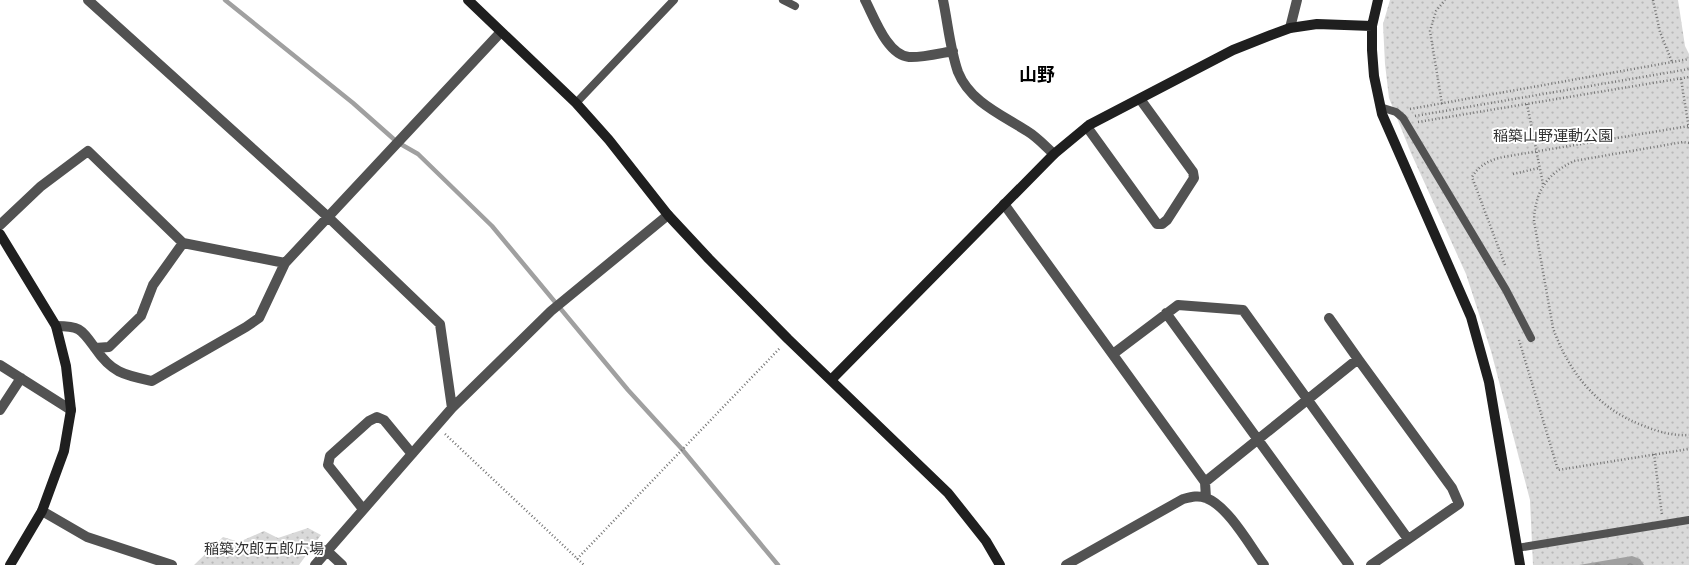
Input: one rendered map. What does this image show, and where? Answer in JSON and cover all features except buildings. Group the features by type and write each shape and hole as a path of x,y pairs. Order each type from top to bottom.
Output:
{"street":[{"path":"88,0 327,216 440,324 452,408"},
{"path":"468,0 576,103 609,140 668,214 788,339 948,493 986,541 1000,565"},
{"path":"865,0 889,45 899,55 910,57 953,51"},
{"path":"943,0 953,51 959,73 966,85 981,102 994,112 1029,132 1054,154"},
{"path":"1290,28 1297,0"},
{"path":"1378,0 1372,26 1374,76 1380,107 1471,317 1488,382 1520,565"},
{"path":"831,380 1054,154 1086,127 1233,50 1290,28 1317,24 1372,26"},
{"path":"56,326 74,326 84,332 105,363 124,375 152,381 246,327 258,318 285,263 500,32"},
{"path":"1086,127 1157,224 1162,224 1167,220 1194,178 1193,172 1140,99"},
{"path":"0,225 40,187 88,151 183,244 285,263"},
{"path":"1004,204 1205,482 1206,498"},
{"path":"315,565 326,550 452,408 551,311 668,214"},
{"path":"0,234 56,326 66,366 71,410 64,451 42,511 10,565"},
{"path":"94,348 109,347 140,316 153,285 183,244"},
{"path":"1113,354 1178,305 1243,310 1408,539"},
{"path":"1166,314 1349,565"},
{"path":"1329,318 1452,488 1459,504 1371,565"},
{"path":"1205,482 1307,398 1358,359"},
{"path":"0,365 71,410"},
{"path":"0,410 21,378"},
{"path":"363,509 328,465 330,456 369,420 377,417 384,420 412,454"},
{"path":"1066,565 1183,499 1195,496 1206,498 1226,514 1264,565"},
{"path":"42,511 86,537 172,565"},
{"path":"326,550 342,565"}],"lane":[{"path":"576,103 674,0"},
{"path":"783,0 795,6"},
{"path":"1380,107 1396,112 1405,121 1505,287 1531,338"},
{"path":"1517,548 1689,520"}],"path":[{"path":"1442,104 1430,31 1436,11 1444,0"},
{"path":"1653,0 1660,32 1672,62"},
{"path":"1396,112 1689,59"},
{"path":"1405,121 1689,69"},
{"path":"1405,121 1527,104 1689,77"},
{"path":"1505,287 1507,272 1472,177 1480,167 1494,159 1689,127 1681,78"},
{"path":"1527,104 1543,186"},
{"path":"1689,143 1574,161 1562,167 1543,186 1534,206 1534,220 1552,328 1568,363 1598,400 1617,414 1657,431 1678,436 1689,436"},
{"path":"1513,174 1540,168"},
{"path":"1516,331 1558,470 1689,449"},
{"path":"577,559 788,339"},
{"path":"437,426 584,565"},
{"path":"1654,454 1661,507"}],"green space":[{"name":"稲築山野運動公園","path":"1390,0 1678,0 1685,46 1689,54 1689,565 1533,565 1530,500 1491,351 1466,274 1411,153 1389,98 1383,24"},
{"name":"稲築次郎五郎広場","path":"308,528 321,535 299,565 194,565 223,537 239,542 264,531 278,538"}],"water":[{"path":"1632,556 1640,559 1644,565 1579,565"}],"waterway":[{"path":"225,0 353,103 397,142 418,154 492,226 628,390 681,448 778,565"}],"district":[{"name":"山野","path":"1037,75"}]}
